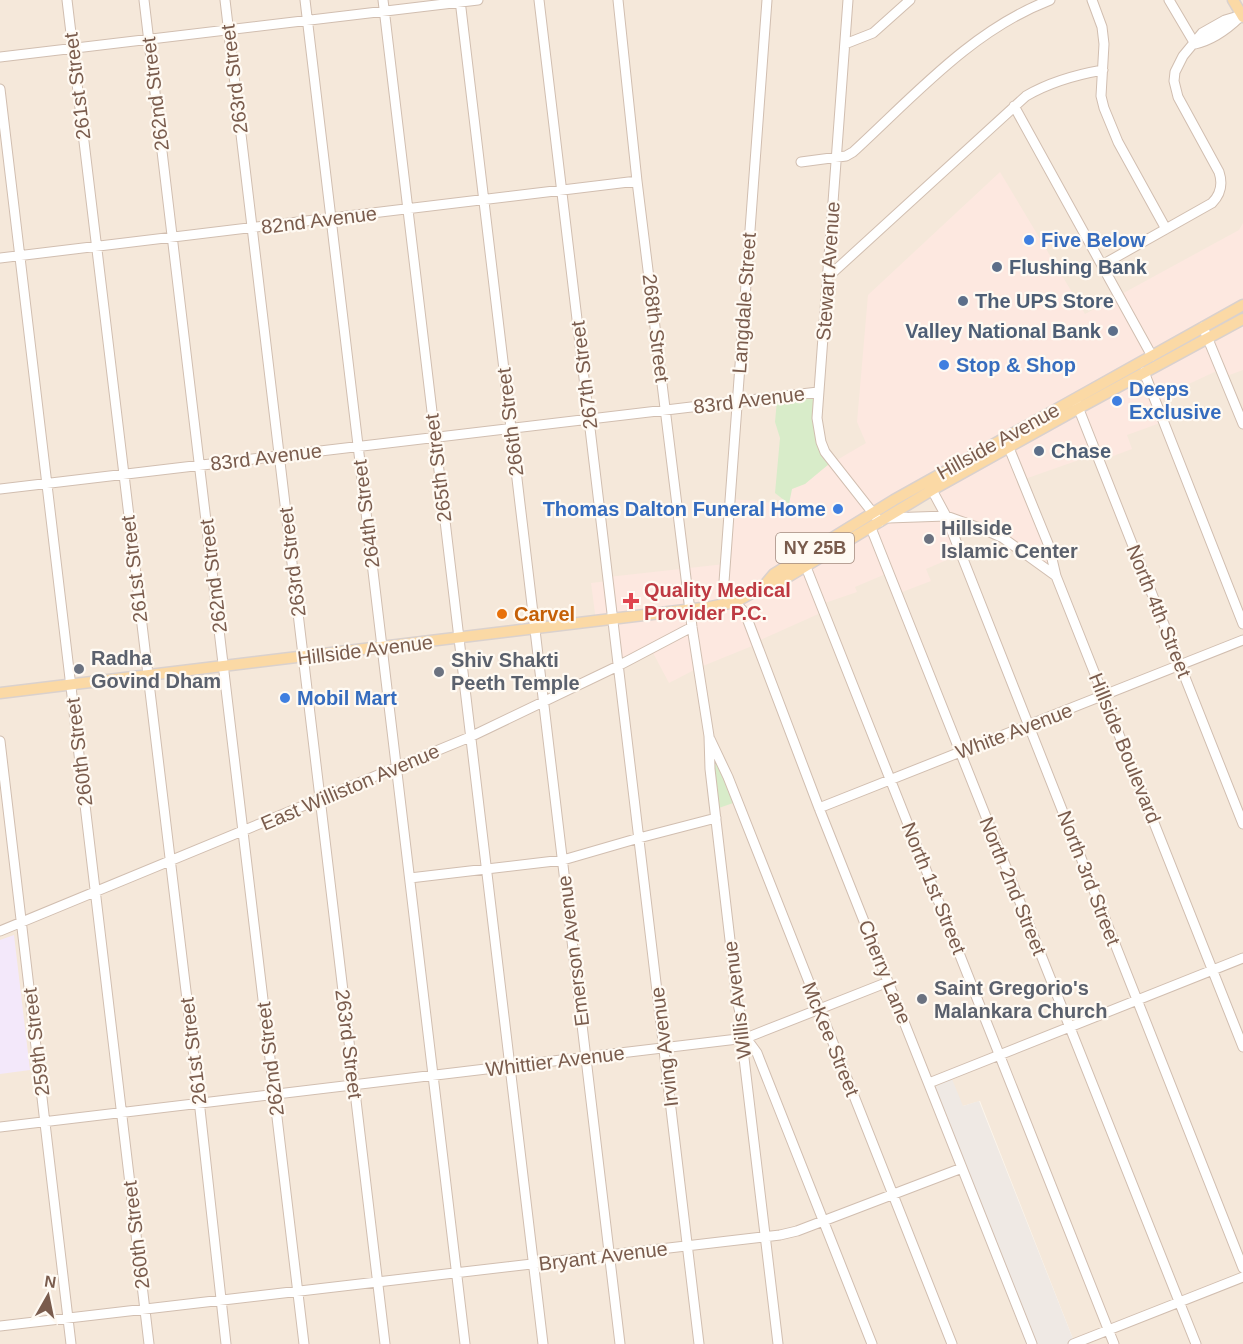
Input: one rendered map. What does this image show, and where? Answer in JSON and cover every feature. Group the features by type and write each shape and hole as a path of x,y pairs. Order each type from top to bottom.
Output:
{"main road":[{"path":"1233,0 1243,16"},
{"name":"Hillside Avenue","path":"761,588 774,574 872,513 1077,403 1144,372 1243,305"},
{"name":"Hillside Avenue","path":"0,693 459,639 735,602 761,588 782,581 932,490 1009,448 1152,356 1243,318"}],"street":[{"name":"261st Street","path":"67,0 226,1344"},
{"name":"262nd Street","path":"144,0 304,1344"},
{"name":"263rd Street","path":"225,0 385,1344"},
{"name":"264th Street","path":"305,0 465,1344"},
{"name":"265th Street","path":"383,0 543,1344"},
{"path":"0,57 478,0"},
{"name":"267th Street","path":"539,0 628,749"},
{"name":"268th Street","path":"618,0 637,181 696,656"},
{"name":"Langdale Street","path":"735,602 724,582 767,0"},
{"name":"Stewart Avenue","path":"848,0 829,276 818,392 818,429 825,452 879,523"},
{"path":"845,44 873,33 910,0"},
{"path":"801,162 853,152 958,56 991,30 1017,14 1050,0"},
{"path":"1092,0 1102,27 1104,44 1101,96 1108,122 1166,229"},
{"path":"1169,0 1195,44"},
{"name":"266th Street","path":"460,1 561,843"},
{"path":"1102,265 1212,203 1220,192 1220,172 1178,97 1175,72 1195,44 1204,42 1243,16"},
{"path":"829,276 1026,96 1051,82 1102,70"},
{"name":"260th Street","path":"0,89 149,1344"},
{"path":"1014,106 1152,356"},
{"name":"82nd Avenue","path":"0,258 637,181"},
{"path":"1206,332 1243,424"},
{"path":"1144,372 1243,624"},
{"name":"83rd Avenue","path":"0,489 818,392"},
{"name":"North 4th Street","path":"1077,403 1243,824"},
{"name":"Hillside Boulevard","path":"1009,448 1048,546 1056,576 1242,1041"},
{"name":"North 3rd Street","path":"932,490 946,516 1243,1268"},
{"path":"879,523 899,516 946,516 1003,538 1056,576"},
{"name":"North 2nd Street","path":"879,523 960,752 1196,1344"},
{"name":"North 1st Street","path":"806,567 1114,1344"},
{"name":"Cherry Lane","path":"735,602 745,613 819,808 1032,1344"},
{"name":"East Williston Avenue","path":"0,931 470,737 544,703 692,627"},
{"name":"White Avenue","path":"819,808 1243,640"},
{"name":"Willis Avenue","path":"696,656 709,736 710,769 737,1000 746,1038 744,1058 778,1344"},
{"name":"McKee Street","path":"709,736 728,777 952,1344"},
{"name":"259th Street","path":"0,741 71,1344"},
{"name":"Irving Avenue","path":"628,749 699,1344"},
{"path":"410,878 563,860 716,818"},
{"name":"Emerson Avenue","path":"561,843 620,1344"},
{"path":"929,1083 1243,958"},
{"name":"Whittier Avenue","path":"0,1127 746,1038 888,982"},
{"path":"746,1038 757,1053 872,1344"},
{"name":"Bryant Avenue","path":"0,1326 609,1256 797,1231 962,1168"},
{"path":"1072,1344 1243,1277"}],"shaded area":[{"path":"0,0 1243,0 1243,1344 1075,1344 980,1101 963,1106 927,1091 1026,1344 0,1344"},
{"path":"1000,172 1085,314 1239,230 1243,223 1243,305 774,574 886,519 945,516 932,490 1243,319 1243,370 1224,377 1221,369 1180,388 1181,392 1156,403 1163,422 1127,435 1132,449 1100,461 1096,454 1022,480 1056,576 1003,538 947,516 961,554 926,569 931,581 897,594 888,573 855,587 857,592 822,604 825,611 669,683 651,649 618,666 613,620 596,621 591,583 608,581 608,577 725,564 731,499 789,504 782,492 866,443 857,422 868,295"},
{"path":"14,935 30,1070 0,1074 0,940"},
{"path":"952,1079 963,1106 979,1101 1075,1344 1026,1344 926,1091"}],"green space":[{"path":"815,396 815,432 829,464 805,484 792,489 789,504 775,493 780,438 775,422 777,400"},
{"path":"712,753 736,802 716,809"}],"place":[{"name":"Five Below","path":"1029,240"},
{"name":"Flushing Bank","path":"997,267"},
{"name":"The UPS Store","path":"963,301"},
{"name":"Valley National Bank","path":"1113,331"},
{"name":"Stop & Shop","path":"944,365"},
{"name":"Deeps Exclusive","path":"1117,401"},
{"name":"Chase","path":"1039,451"},
{"name":"Thomas Dalton Funeral Home","path":"838,509"},
{"name":"Hillside Islamic Center","path":"929,539"},
{"name":"Quality Medical Provider P.C.","path":"631,601"},
{"name":"Carvel","path":"502,614"},
{"name":"Radha Govind Dham","path":"79,669"},
{"name":"Shiv Shakti Peeth Temple","path":"439,672"},
{"name":"Mobil Mart","path":"285,698"},
{"name":"Saint Gregorio's Malankara Church","path":"922,999"}]}
